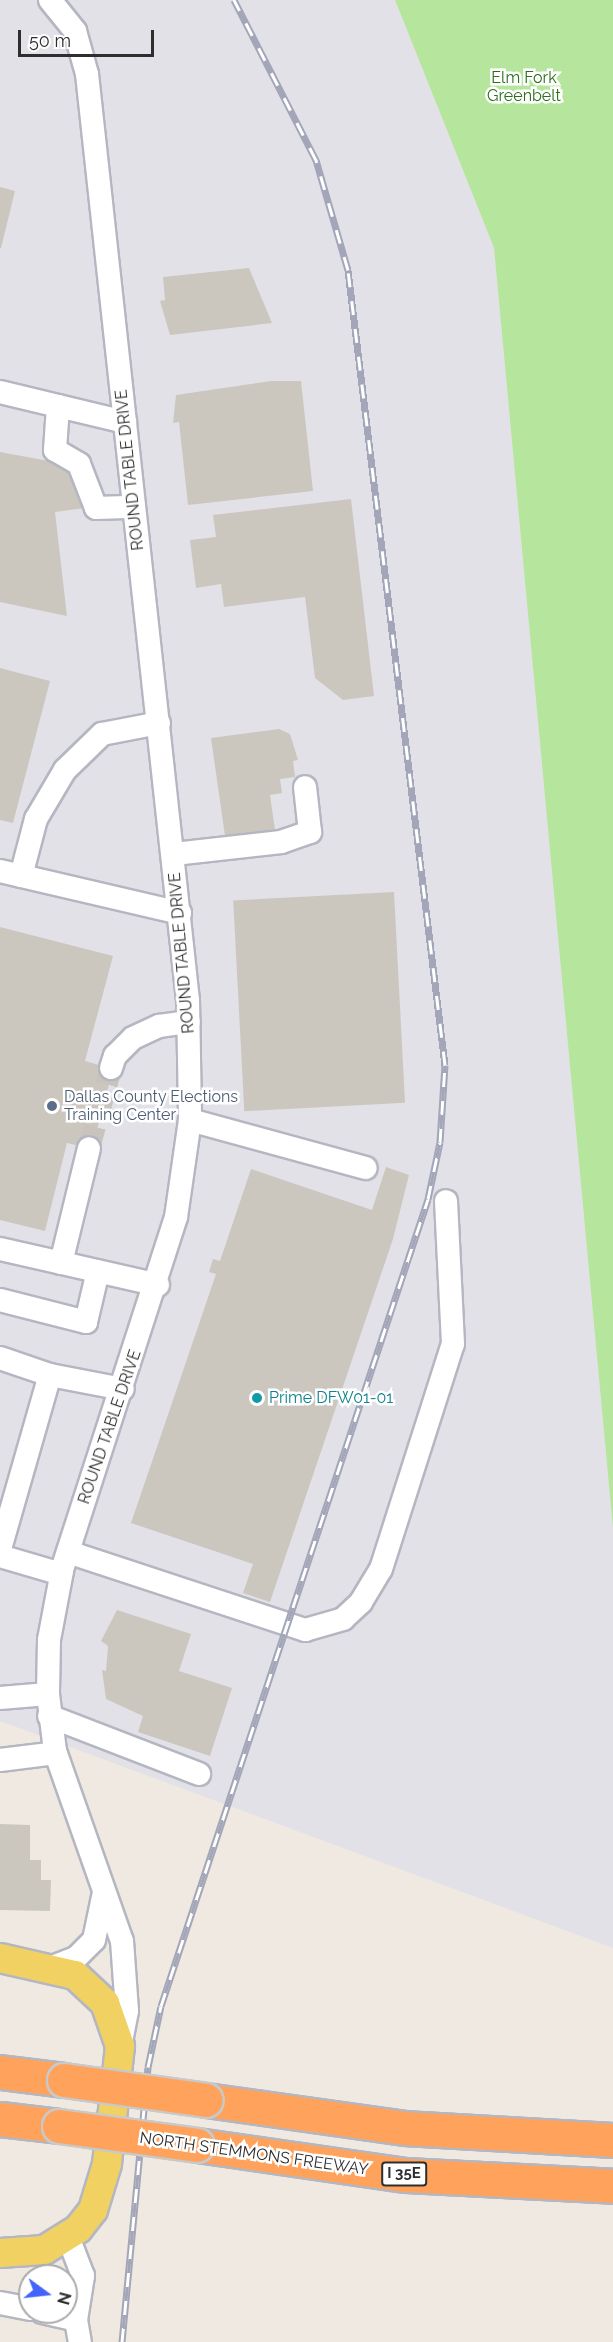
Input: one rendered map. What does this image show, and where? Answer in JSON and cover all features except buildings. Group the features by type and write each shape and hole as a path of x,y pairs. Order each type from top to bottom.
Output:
{"highway":[{"path":"0,2072 404,2128 613,2140"},
{"name":"NORTH STEMMONS FREEWAY","path":"22,2123 406,2175 613,2186"}],"main road":[{"path":"0,1958 55,1966 96,1991 113,2018 120,2046 104,2178 93,2210 68,2237 30,2254 0,2253"}],"street":[{"name":"ROUND TABLE DRIVE","path":"50,0 75,31 87,74 174,854 189,1022 190,1119 176,1217 158,1285 61,1574 49,1640 49,1705 56,1753 104,1892 116,1914 123,1952 127,2011 120,2046"},
{"path":"0,392 125,422"},
{"path":"58,406 55,450 79,464 96,508 134,507"},
{"path":"159,723 102,734 65,770 36,819 10,874 180,913"},
{"path":"174,854 281,842 310,832 305,787"},
{"path":"111,1068 115,1056 133,1038 159,1026 189,1022"},
{"path":"190,1119 366,1168"},
{"path":"61,1263 89,1148"},
{"path":"68,1552 305,1630 343,1619 361,1602 381,1569 453,1344 446,1201"},
{"path":"0,1249 158,1285"},
{"path":"0,1300 86,1322 98,1272"},
{"path":"0,1358 50,1375 123,1389"},
{"path":"0,1549 50,1375"},
{"path":"0,1556 61,1574"},
{"path":"0,1698 49,1705 199,1774"},
{"path":"0,1760 56,1753"},
{"path":"55,1966 76,1958 94,1940 104,1892"},
{"path":"68,2237 83,2276 78,2307"},
{"path":"0,2303 18,2307"},
{"path":"77,2324 81,2342"}],"shaded area":[{"path":"0,0 395,0 494,248 613,1529 613,1948 0,1721"}],"green space":[{"name":"Elm Fork Greenbelt","path":"395,0 613,0 613,1529 494,248"}],"tunnel":[{"path":"89,1148 111,1068"}],"railway":[{"path":"122,2342 148,2067 161,2006 428,1199 440,1142 445,1065 348,270 316,160 234,0"}],"place":[{"name":"Dallas County Elections Training Center","path":"52,1106"},
{"name":"Prime DFW01-01","path":"257,1398"}]}
